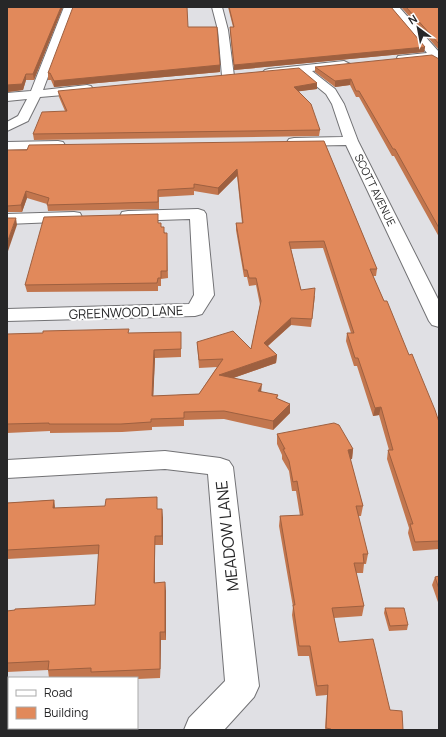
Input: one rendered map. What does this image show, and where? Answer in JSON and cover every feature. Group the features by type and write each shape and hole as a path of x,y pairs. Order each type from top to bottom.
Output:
{"street":[{"path":"7,127 23,118 36,94 69,7"},
{"path":"217,7 223,30 228,76"},
{"path":"394,7 438,57"},
{"path":"388,60 438,57"},
{"path":"257,73 356,63"},
{"name":"SCOTT AVENUE","path":"301,68 331,92 338,104 352,141 439,321"},
{"path":"213,77 242,74"},
{"path":"7,97 102,88"},
{"path":"281,142 352,141"},
{"path":"7,146 70,145"},
{"name":"GREENWOOD LANE","path":"7,315 195,310 204,295 198,214 115,216"},
{"path":"7,218 92,216"},
{"name":"MEADOW LANE","path":"7,469 165,460 220,467 242,686 202,730"}],"building":[{"path":"7,7 61,7 33,74 26,74 22,84 7,85"},
{"path":"73,7 187,7 188,27 217,27 220,65 54,81 50,73 48,73"},
{"path":"229,7 391,7 425,47 234,65 230,27 234,27"},
{"path":"406,7 439,7 439,44"},
{"path":"432,55 439,59 439,228 395,149 393,149 359,91 356,91 351,79 335,81 315,67"},
{"path":"299,68 317,83 294,87 311,104 320,130 33,134 42,112 67,111 58,91"},
{"path":"324,141 377,269 370,269 384,301 387,301 409,355 412,354 439,422 439,541 415,542 410,524 413,524 388,450 393,450 381,407 375,408 358,358 355,358 347,333 354,333 324,241 289,242 301,290 315,288 312,319 291,318 264,343 277,355 219,375 262,384 258,391 278,395 276,398 290,404 273,421 224,411 184,412 184,418 151,419 151,422 121,424 7,424 7,334 43,333 43,331 129,329 128,333 181,332 181,349 154,350 152,396 199,394 223,359 199,360 197,342 233,331 251,349 261,301 256,278 249,278 247,270 244,270 236,223 243,223 237,169 218,188 194,184 194,188 158,190 158,202 47,205 49,198 26,191 21,205 7,206 7,150 27,150 29,145"},
{"path":"158,214 158,223 161,223 161,227 164,227 164,233 167,233 167,271 161,271 161,278 158,278 157,283 25,285 44,217"},
{"path":"7,218 16,218 7,243"},
{"path":"334,423 339,425 353,449 348,450 363,506 356,506 368,554 363,554 364,563 354,563 364,606 332,608 339,642 373,639 390,710 402,711 403,730 331,730 326,728 328,685 317,686 310,646 299,646 293,605 295,605 280,516 303,515 297,481 293,482 289,461 283,449 285,449 277,434"},
{"path":"157,497 157,509 162,509 162,536 155,536 154,583 165,582 165,632 160,632 160,669 91,672 91,668 48,670 49,661 7,663 7,611 15,609 95,605 99,545 7,550 7,503 54,500 53,508 105,506 106,499"},
{"path":"439,576 439,589 435,577"},
{"path":"385,608 404,608 408,625 390,626"}]}
